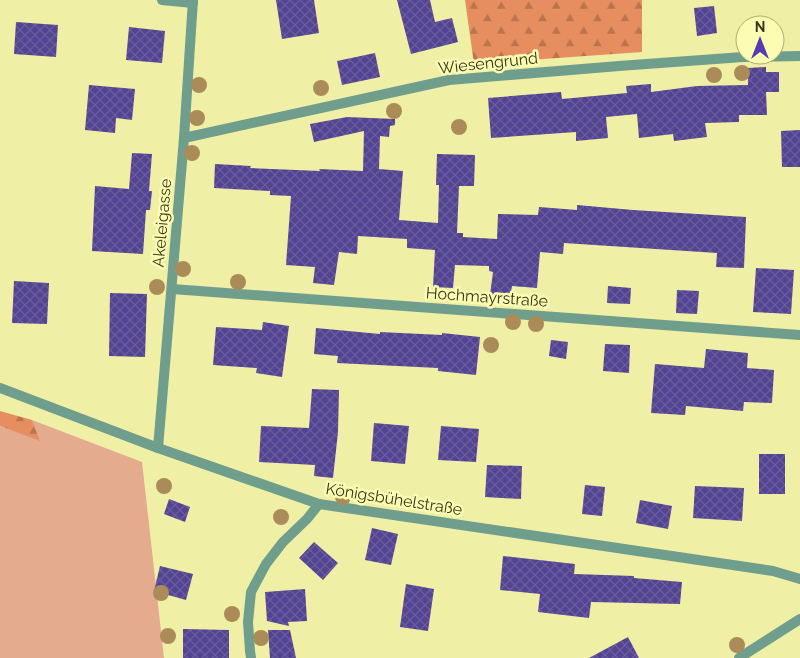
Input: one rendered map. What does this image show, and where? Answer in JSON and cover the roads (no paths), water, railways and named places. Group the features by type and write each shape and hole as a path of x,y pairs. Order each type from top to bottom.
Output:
{"street":[{"path":"162,0 193,1"},
{"name":"Akeleigasse","path":"158,448 184,138 193,1"},
{"name":"Wiesengrund","path":"184,138 449,80 743,57 800,56"},
{"name":"Hochmayrstraße","path":"172,289 800,335"},
{"name":"Königsbühelstraße","path":"0,388 158,448 319,504 773,571 800,579"},
{"path":"251,658 248,622 251,592 266,564 283,542 319,504"},
{"path":"739,658 800,619"}]}
